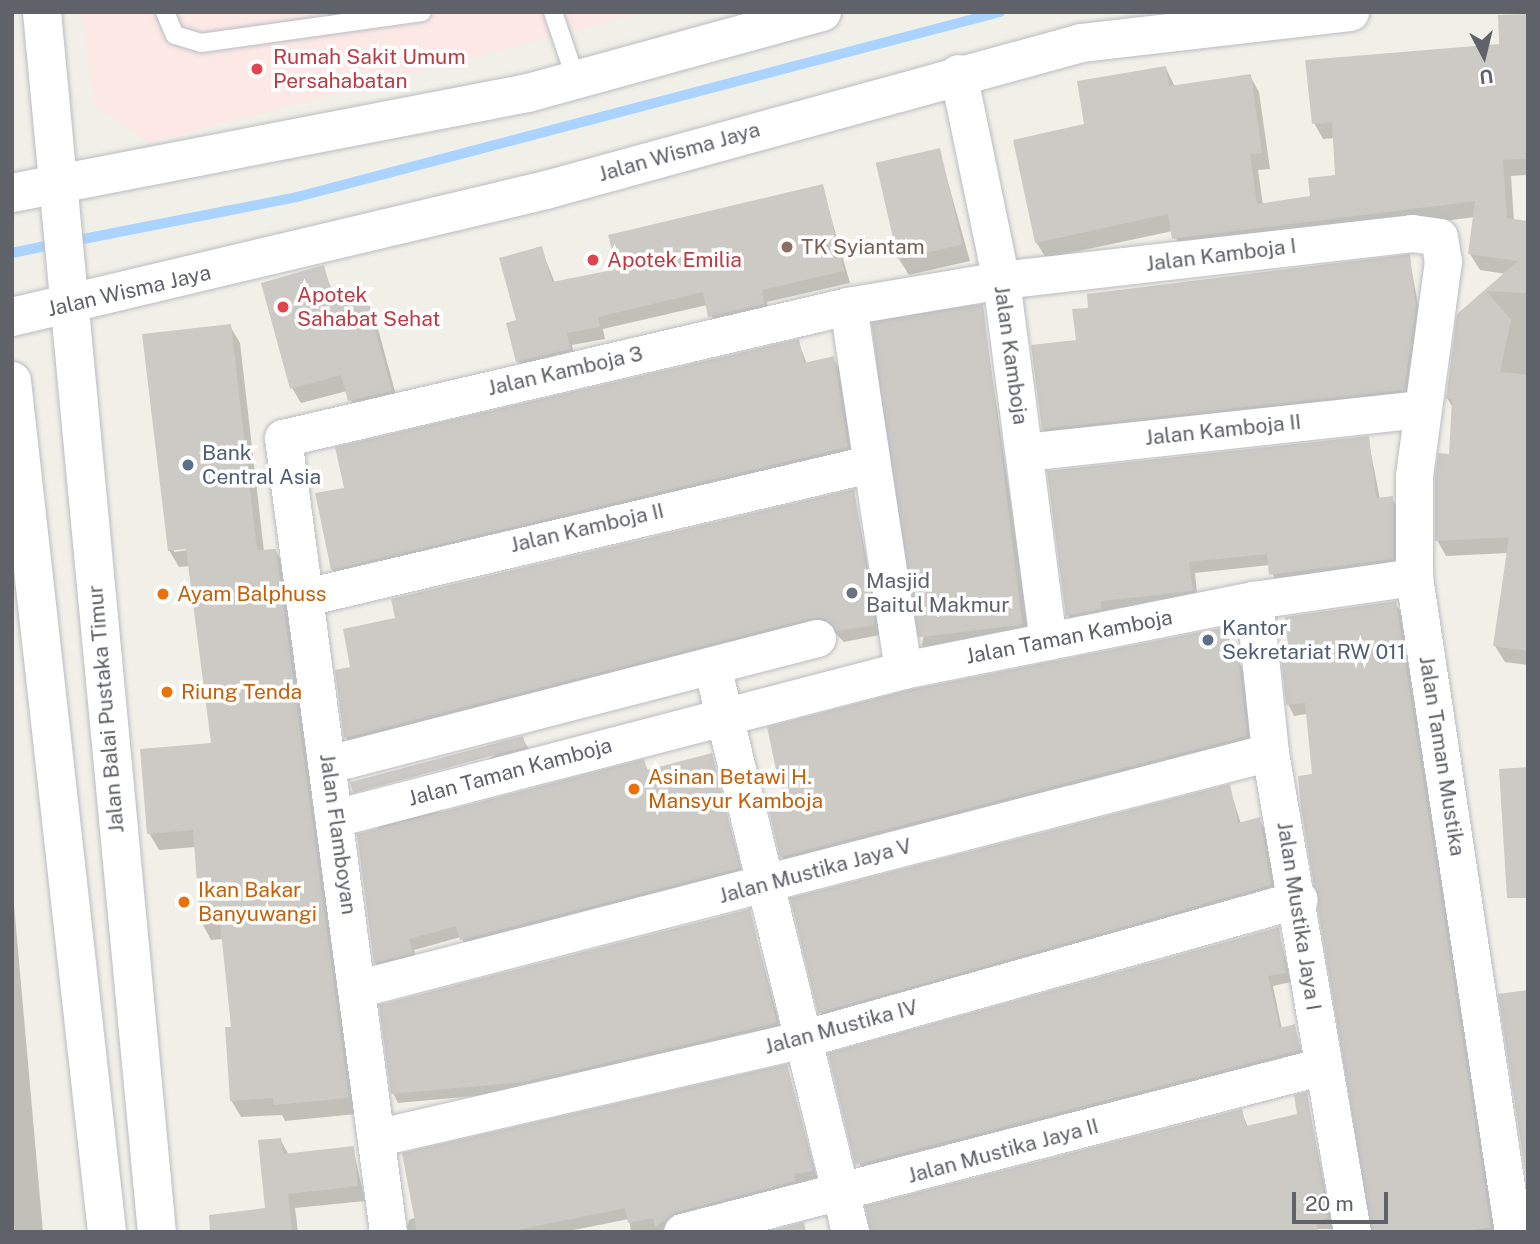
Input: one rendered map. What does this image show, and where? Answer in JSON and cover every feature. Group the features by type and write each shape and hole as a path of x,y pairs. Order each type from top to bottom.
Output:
{"street":[{"name":"Jalan Balai Pustaka Timur","path":"42,12 157,1232"},
{"path":"12,194 58,195 576,80 822,12"},
{"name":"Jalan Wisma Jaya","path":"12,317 68,297 546,190 958,73 1082,43 1350,12"},
{"name":"Jalan Kamboja","path":"958,73 1001,280 1048,641"},
{"name":"Jalan Kamboja I","path":"1001,280 1412,233 1439,237"},
{"name":"Jalan Taman Mustika","path":"1439,237 1440,297 1414,476 1414,577 1513,1232"},
{"name":"Jalan Kamboja 3","path":"283,438 848,306 1001,280"},
{"path":"848,306 869,464 903,670"},
{"path":"12,381 107,1232"},
{"name":"Jalan Kamboja II","path":"1025,452 1422,409"},
{"name":"Jalan Flamboyan","path":"283,438 360,988 388,1232"},
{"name":"Jalan Kamboja II","path":"306,597 869,464"},
{"name":"Jalan Taman Kamboja","path":"335,818 903,670 1255,600 1414,577"},
{"name":"Jalan Mustika Jaya I","path":"1255,600 1270,752 1299,899 1323,1066 1352,1232"},
{"path":"329,764 817,638"},
{"path":"712,666 769,884 802,1040 850,1232"},
{"name":"Jalan Mustika Jaya V","path":"360,988 1270,752"},
{"name":"Jalan Mustika IV","path":"379,1137 802,1040 1299,899"},
{"name":"Jalan Mustika Jaya II","path":"682,1232 839,1195 1323,1066"}],"lane":[{"path":"165,12 175,35 201,43 318,21 422,12"},
{"path":"553,12 576,80"}],"shaded area":[{"name":"Rumah Sakit Umum Persahabatan","path":"81,12 647,12 149,143 95,106"}],"building":[{"path":"1528,14 1528,159 1503,160 1507,218 1527,221 1526,293 1486,291 1511,320 1500,372 1528,375 1528,651 1493,646 1509,537 1435,541 1435,477 1438,453 1449,454 1452,399 1446,399 1457,314 1518,261 1468,254 1475,201 1172,239 1168,214 1035,243 1013,140 1084,124 1077,81 1166,66 1169,86 1251,74 1262,153 1250,154 1257,204 1310,196 1308,178 1335,175 1332,122 1312,124 1305,60 1499,44 1498,15"},
{"path":"940,148 962,244 898,259 876,163"},
{"path":"823,184 844,271 762,290 764,304 708,317 703,292 598,317 600,327 567,333 570,349 516,362 506,323 516,320 499,258 542,246 552,282 617,269 608,235"},
{"path":"1410,254 1416,307 1404,390 1042,429 1031,345 1076,340 1072,309 1088,308 1087,294"},
{"path":"324,265 335,306 366,297 392,391 348,401 341,375 290,389 261,283"},
{"path":"983,304 1022,625 910,638 871,318"},
{"path":"231,324 257,550 276,549 349,1098 274,1105 273,1098 230,1101 225,1027 231,1027 220,922 200,923 193,830 147,834 140,749 211,743 186,549 168,551 142,334"},
{"path":"799,339 804,363 834,356 848,447 331,570 315,493 344,488 335,447"},
{"path":"1369,436 1376,498 1393,496 1393,559 1269,575 1267,554 1189,562 1193,591 1101,601 1102,609 1066,616 1047,471"},
{"path":"854,489 875,625 837,631 823,618 812,618 344,738 335,670 350,667 343,629 395,618 391,599"},
{"path":"1396,601 1491,1227 1459,1232 1372,1232 1301,808 1298,776 1312,774 1305,703 1286,705 1281,656 1289,655 1285,617"},
{"path":"1226,627 1232,662 1239,661 1247,736 780,857 767,801 782,798 767,727 908,690"},
{"path":"523,736 526,747 353,793 350,782"},
{"path":"712,753 740,868 460,940 456,926 409,939 413,953 374,963 357,834 644,759 647,770"},
{"path":"1528,767 1528,898 1507,898 1499,769"},
{"path":"1230,784 1238,823 1260,817 1271,885 818,1013 790,898"},
{"path":"750,909 777,1023 524,1082 391,1094 379,1005"},
{"path":"1279,927 1286,973 1268,976 1280,1028 1295,1024 1300,1050 855,1165 828,1053"},
{"path":"1528,990 1528,1189 1498,994"},
{"path":"787,1064 814,1171 794,1174 795,1181 677,1212 655,1227 653,1218 628,1223 625,1208 508,1232 417,1232 402,1153"},
{"path":"1307,1092 1328,1218 1316,1221 1318,1232 870,1232 865,1206 1242,1109 1246,1126 1297,1114 1294,1095"},
{"path":"281,1138 283,1154 354,1146 358,1186 288,1194 292,1232 210,1232 209,1215 265,1208 258,1140"},
{"path":"804,1222 806,1232 767,1232"}],"waterway":[{"path":"73,241 297,197 1000,12"},
{"path":"12,253 55,244"}],"place":[{"name":"Rumah Sakit Umum Persahabatan","path":"257,69"},
{"name":"TK Syiantam","path":"787,247"},
{"name":"Apotek Emilia","path":"593,260"},
{"name":"Apotek Sahabat Sehat","path":"283,307"},
{"name":"Bank Central Asia","path":"188,465"},
{"name":"Masjid Baitul Makmur","path":"852,593"},
{"name":"Ayam Balphuss","path":"163,594"},
{"name":"Kantor Sekretariat RW 011","path":"1208,640"},
{"name":"Riung Tenda","path":"167,692"},
{"name":"Asinan Betawi H. Mansyur Kamboja","path":"634,789"},
{"name":"Ikan Bakar Banyuwangi","path":"184,902"}]}
